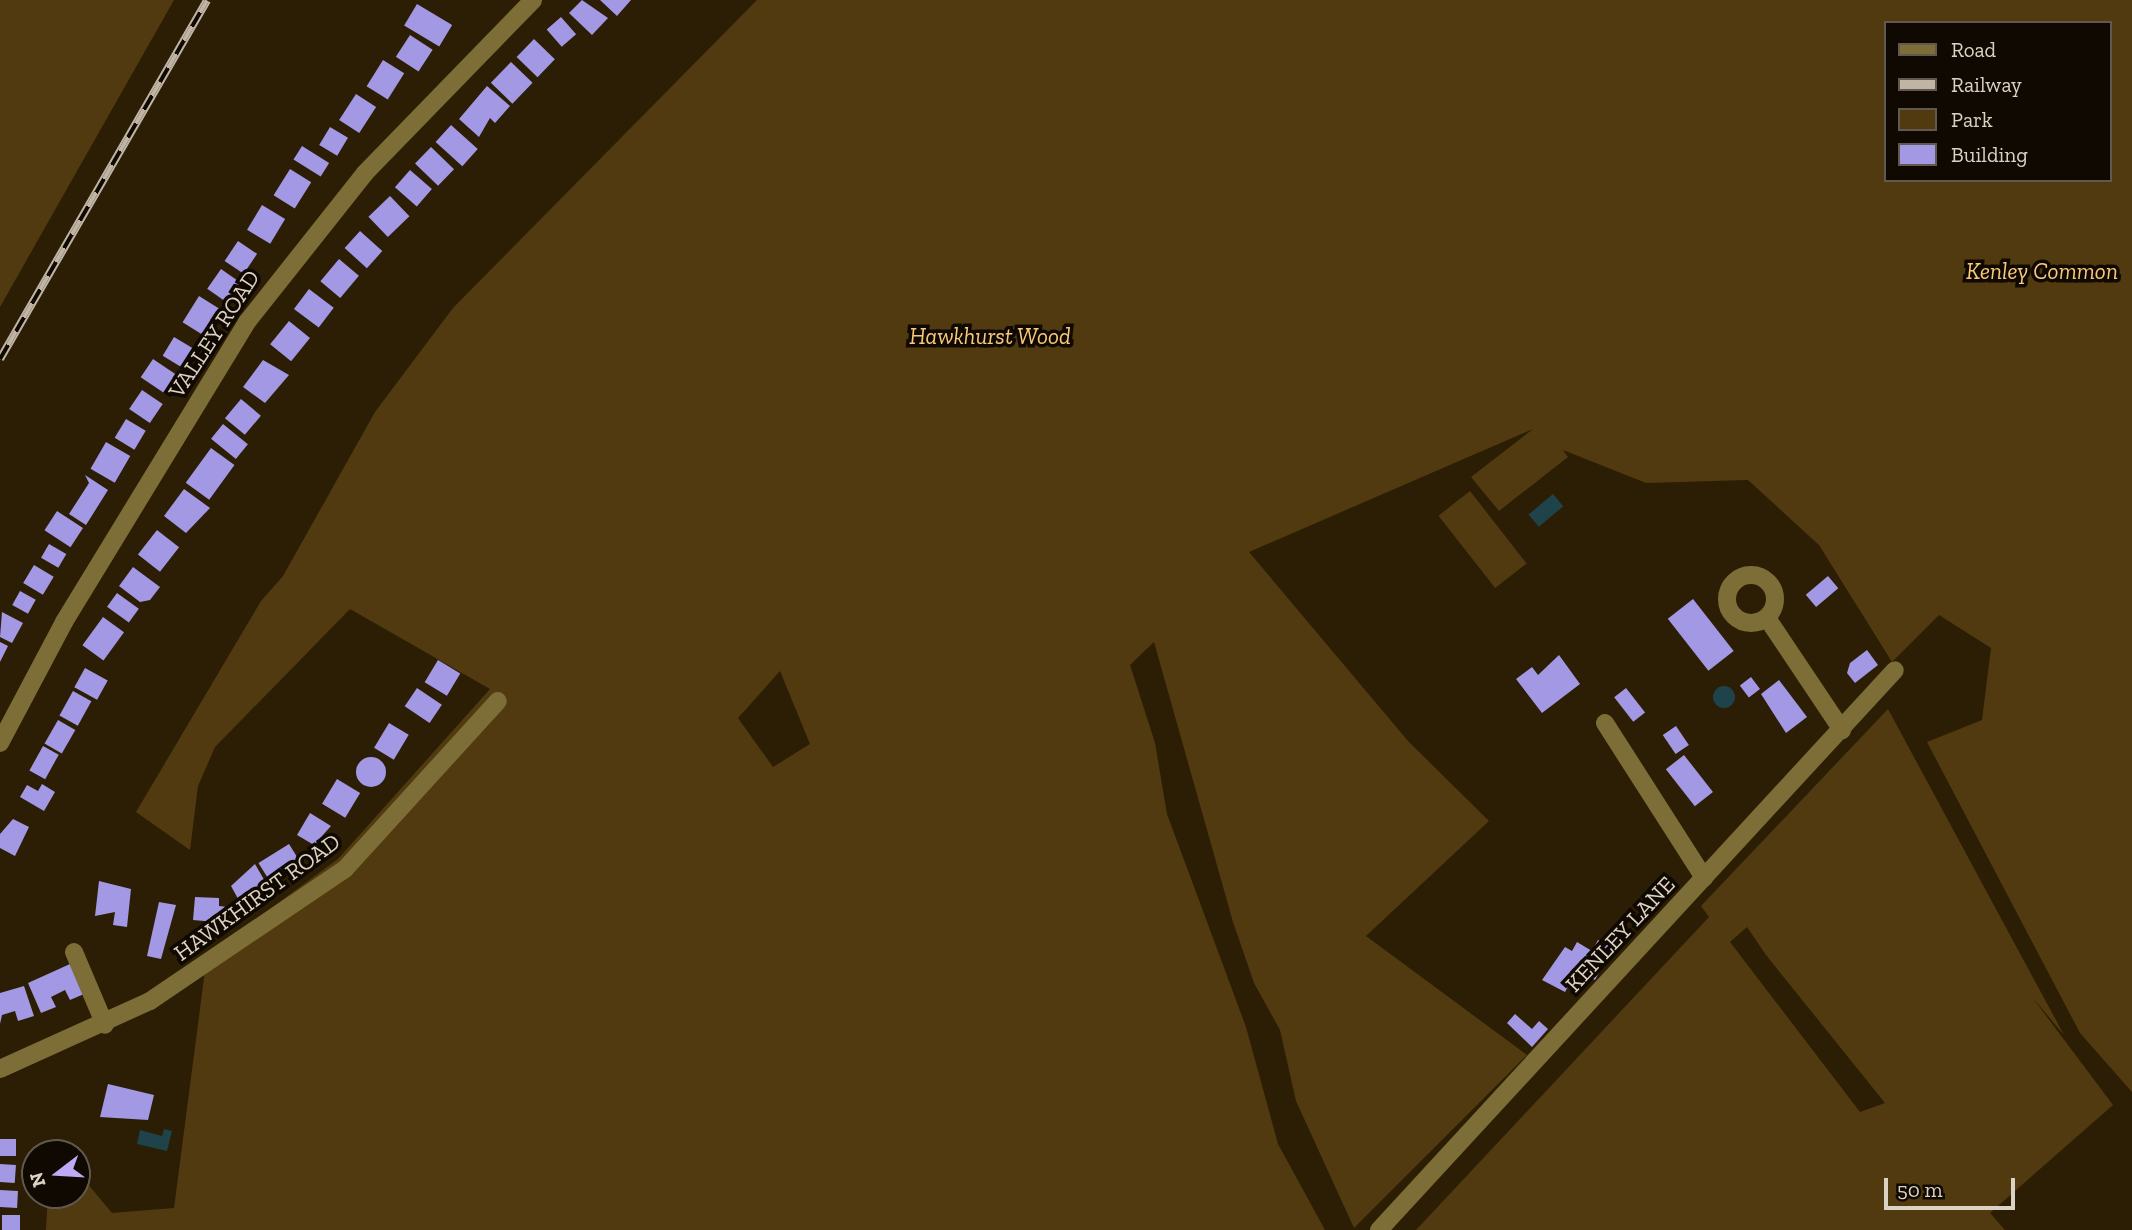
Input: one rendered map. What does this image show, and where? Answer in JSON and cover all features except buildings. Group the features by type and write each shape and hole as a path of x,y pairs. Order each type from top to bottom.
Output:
{"street":[{"name":"VALLEY ROAD","path":"0,743 64,622 247,323 365,173 533,0"},
{"path":"1767,618 1842,730"},
{"name":"KENLEY LANE","path":"1379,1230 1895,670"},
{"name":"HAWKHIRST ROAD","path":"0,1069 105,1025 181,983 345,869 498,701"},
{"path":"1605,723 1704,878"},
{"path":"74,952 105,1025"}],"green space":[{"path":"0,0 174,0 0,307"},
{"path":"757,0 2132,0 2132,1092 2080,1033 1927,742 1982,720 1991,648 1939,615 1892,662 1819,545 1748,480 1646,483 1563,450 1568,457 1499,511 1471,477 1533,429 1249,552 1408,741 1489,821 1366,936 1527,1055 1354,1228 1296,1101 1280,1030 1254,983 1233,922 1154,642 1130,665 1155,743 1167,814 1246,1027 1278,1144 1325,1230 46,1230 47,1209 91,1209 91,1188 112,1213 174,1208 207,955 338,859 490,689 350,609 215,747 198,786 190,850 136,812 261,601 283,576 375,412 453,308","holes":["780,671 810,744 773,767 738,718"]},
{"path":"1470,491 1527,563 1495,588 1438,516"},
{"path":"1888,709 2064,1035 2032,997 2113,1105 1990,1213 2005,1230 1416,1230 1709,917 1701,906","holes":["1747,927 1766,955 1885,1103 1860,1112 1730,942"]}],"water":[{"path":"1553,494 1563,506 1539,527 1528,515"},
{"path":"1724,686 1732,689 1735,697 1732,705 1724,708 1716,705 1713,697 1716,689"},
{"path":"164,1129 172,1131 167,1151 137,1144 140,1130 162,1136"}],"railway":[{"path":"0,359 207,0"}],"park label":[{"name":"Kenley Common","path":"2042,271"},
{"name":"Hawkhurst Wood","path":"990,336"}]}
